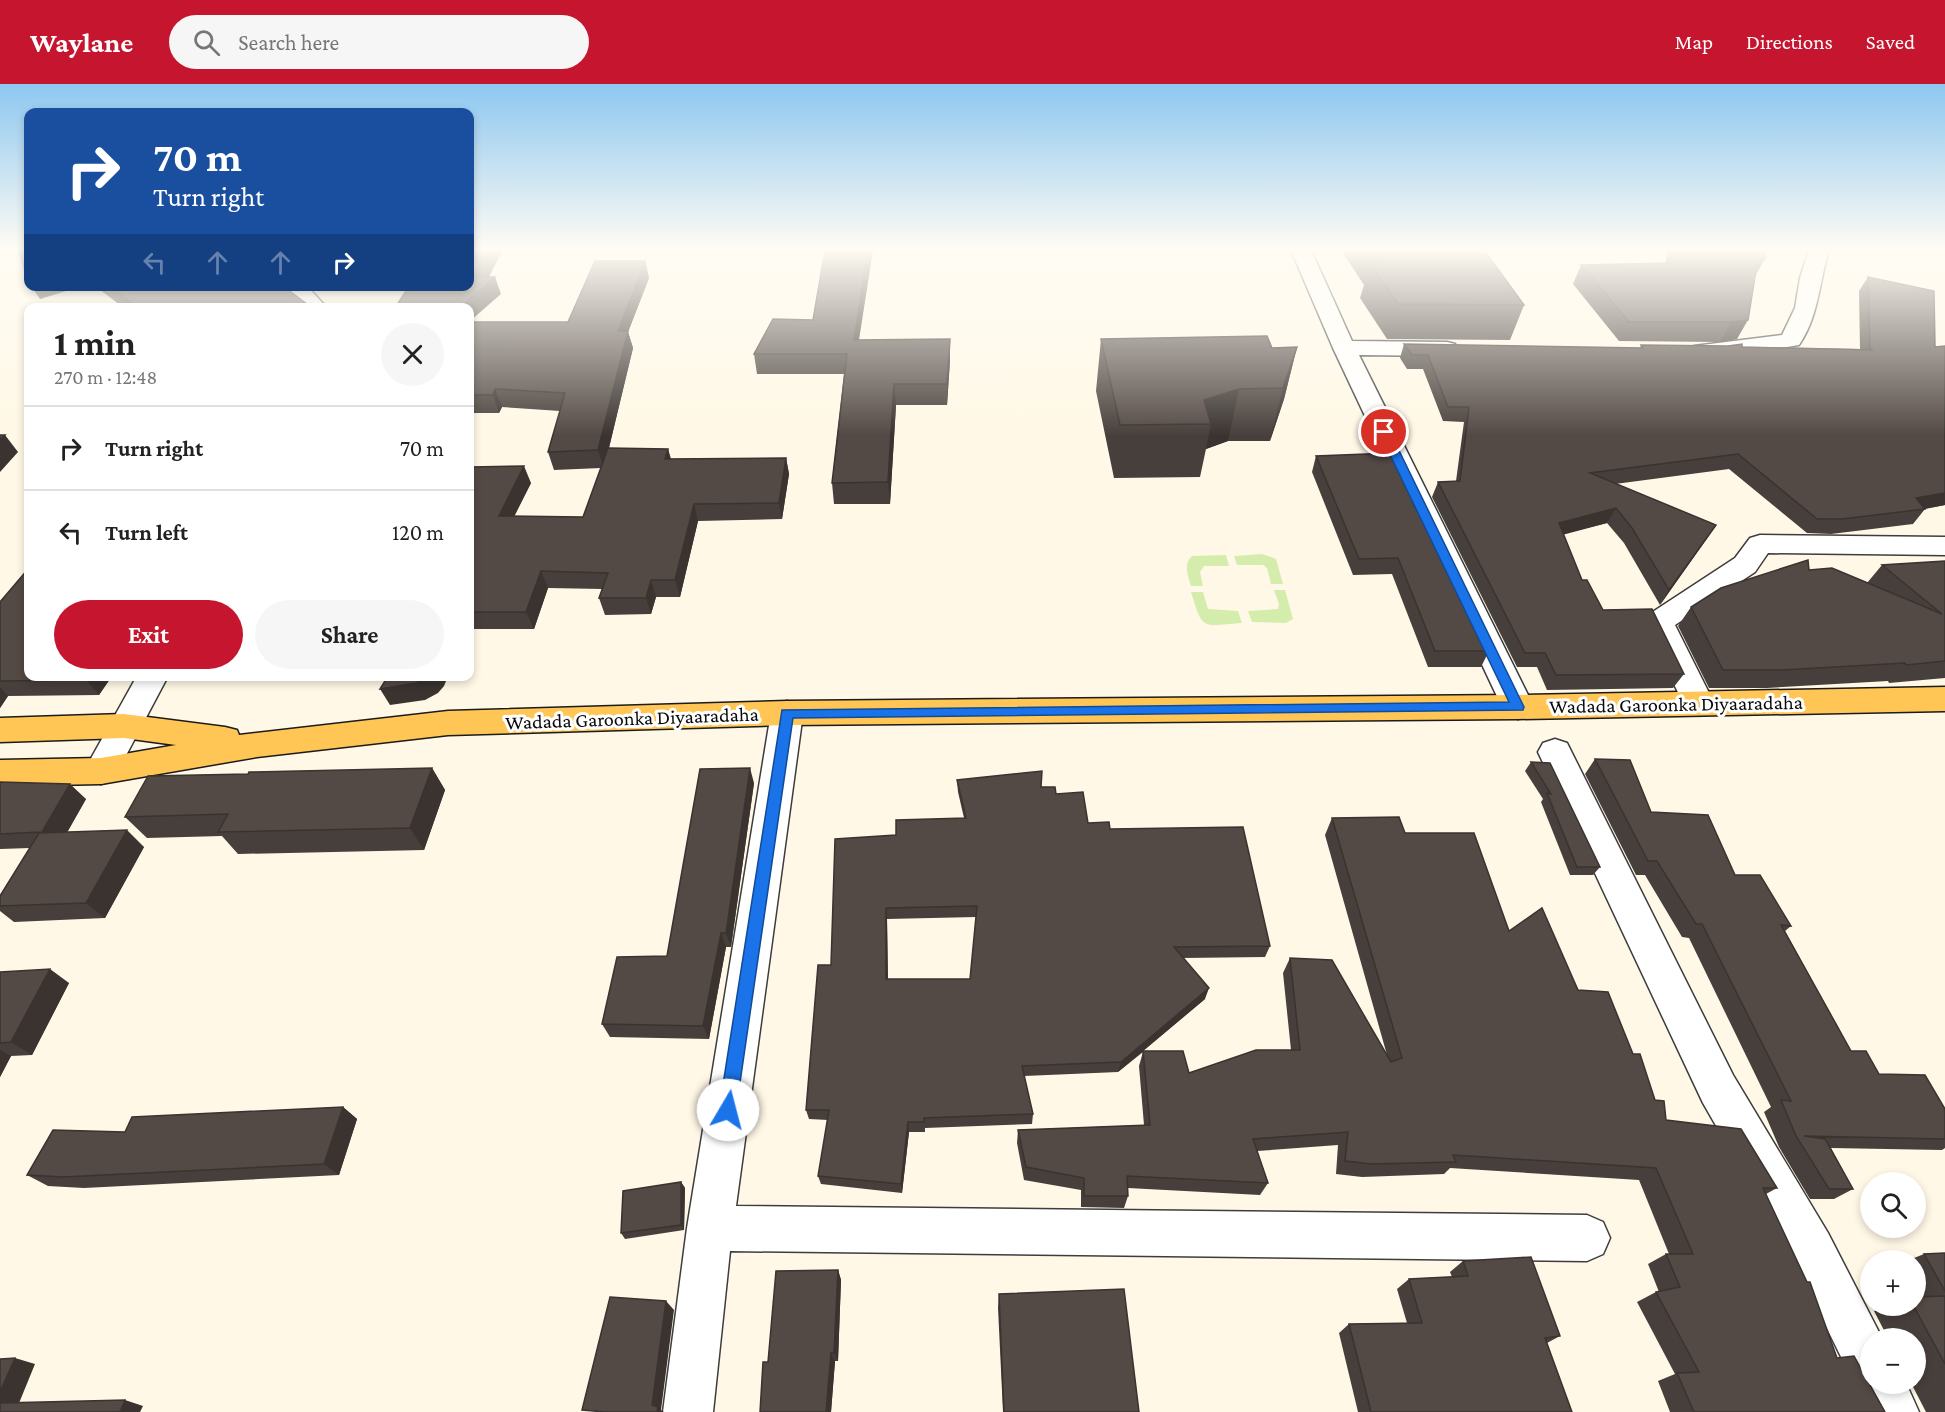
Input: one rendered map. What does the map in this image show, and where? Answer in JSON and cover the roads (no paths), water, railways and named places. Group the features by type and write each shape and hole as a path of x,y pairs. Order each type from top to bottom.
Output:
{"main road":[{"name":"Wadada Garoonka Diyaaradaha","path":"0,773 101,771 256,744 448,723 787,713 1518,707 1945,699"},
{"name":"Wadada Garoonka Diyaaradaha","path":"0,730 124,726 256,744"}],"street":[{"path":"1328,312 1518,707"},
{"path":"1685,351 1720,351 1791,340 1804,312"},
{"path":"1344,348 1473,349"},
{"path":"1698,703 1659,622 1745,566 1760,544 1945,546"},
{"path":"101,771 150,681"},
{"path":"688,1412 710,1228 787,713"},
{"path":"1555,752 1718,1089 1812,1249 1860,1345"},
{"path":"710,1228 1587,1238"},
{"path":"1885,1394 1894,1412"}]}
